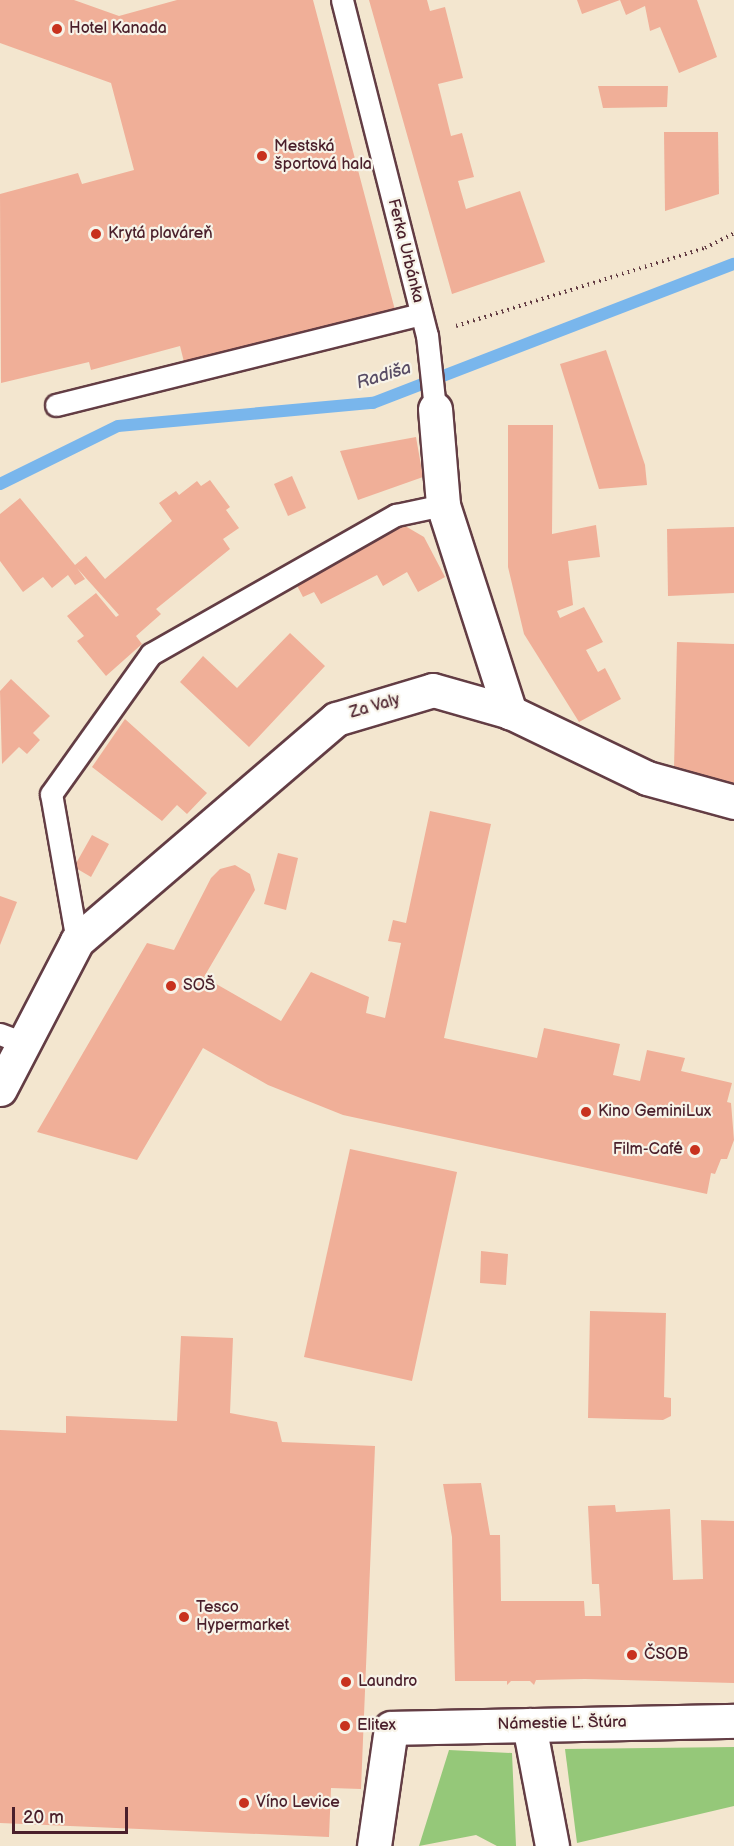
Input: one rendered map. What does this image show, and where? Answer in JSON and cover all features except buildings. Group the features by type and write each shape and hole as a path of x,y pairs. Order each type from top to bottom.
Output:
{"street":[{"name":"Ferka Urbánka","path":"435,409 443,505 510,712"},
{"name":"Za Valy","path":"0,1089 11,1038 76,942 336,719 433,690 510,712 647,778 734,802"},
{"name":"Námestie Ľ. Štúra","path":"374,1846 391,1728 734,1720"},
{"path":"529,1725 552,1846"}],"lane":[{"name":"Ferka Urbánka","path":"342,0 427,335 435,409"},
{"path":"56,405 421,314"},
{"path":"76,942 51,794 150,654 396,515 443,505"}],"path":[{"path":"427,335 705,248 734,233"}],"green space":[{"path":"734,1747 734,1806 577,1843 565,1749"},
{"path":"449,1750 512,1753 516,1846 497,1846 476,1835 419,1846"}],"waterway":[{"name":"Radiša","path":"0,484 118,426 373,403 734,264"}],"place":[{"name":"Hotel Kanada","path":"57,29"},
{"name":"Mestská športová hala","path":"262,156"},
{"name":"Krytá plaváreň","path":"96,234"},
{"name":"SOŠ","path":"171,986"},
{"name":"Kino GeminiLux","path":"586,1112"},
{"name":"Film-Café","path":"695,1150"},
{"name":"Tesco Hypermarket","path":"184,1617"},
{"name":"ČSOB","path":"632,1655"},
{"name":"Laundro","path":"346,1682"},
{"name":"Elitex","path":"345,1726"},
{"name":"Víno Levice","path":"244,1803"}]}
